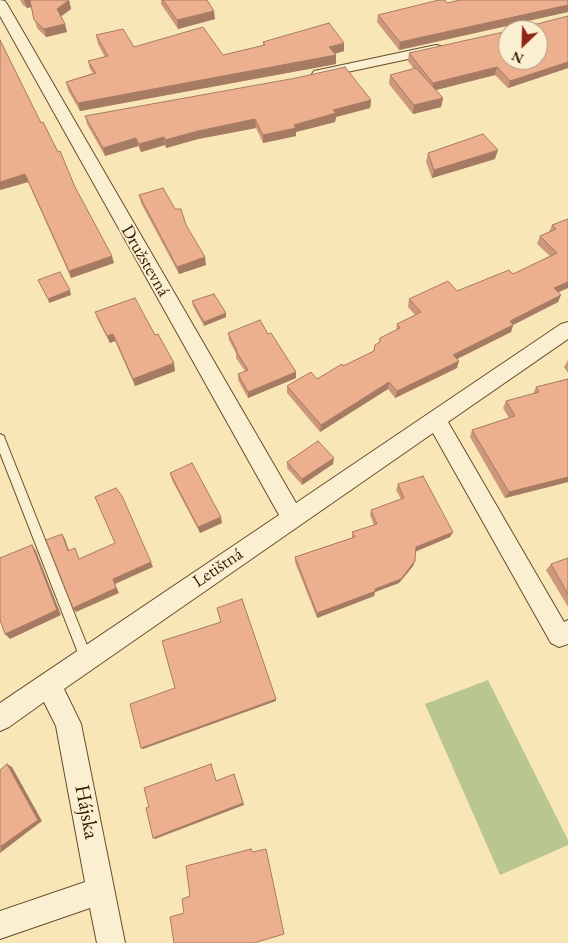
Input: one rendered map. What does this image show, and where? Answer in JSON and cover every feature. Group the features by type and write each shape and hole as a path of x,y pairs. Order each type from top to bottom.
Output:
{"street":[{"name":"Družstevná","path":"0,4 292,518"},
{"path":"305,77 453,46"},
{"path":"65,121 84,118"},
{"name":"Letištná","path":"0,718 568,329"},
{"path":"436,418 564,633"},
{"name":"Hájska","path":"49,685 68,724 111,943"},
{"path":"0,925 102,890"}],"lane":[{"path":"0,439 86,658"}],"green space":[{"path":"488,680 568,840 568,845 500,875 425,704"}],"building":[{"path":"30,0 69,0 57,9 65,24 44,29 34,20"},
{"path":"163,0 207,0 214,11 177,20"},
{"path":"439,0 445,0 447,3 460,0 568,0 568,5 400,42 378,15"},
{"path":"568,16 568,62 548,69 548,21"},
{"path":"329,23 344,43 329,47 336,55 78,103 66,82 96,73 88,61 108,56 96,35 123,29 134,47 203,27 223,55 265,45 263,42"},
{"path":"498,33 498,68 433,83 409,53"},
{"path":"0,40 41,123 43,122 58,152 60,151 75,187 112,256 69,271 25,174 0,182"},
{"path":"345,67 371,100 333,110 336,113 294,125 296,128 263,135 255,119 165,140 164,137 139,144 136,138 103,148 85,116 296,78"},
{"path":"416,68 443,98 414,105 390,75"},
{"path":"500,70 544,70 510,81"},
{"path":"483,134 498,150 434,170 428,153"},
{"path":"163,188 175,209 181,209 186,225 205,257 177,267 139,195"},
{"path":"568,219 568,282 554,288 561,295 510,321 513,325 453,355 459,361 397,391 389,382 321,425 287,386 311,372 317,379 342,364 343,366 374,351 375,345 380,342 380,338 400,328 397,324 421,312 409,299 448,281 457,291 509,270 513,274 557,253 540,236 556,229 552,225"},
{"path":"60,272 70,290 48,299 38,280"},
{"path":"214,294 226,313 204,322 192,301"},
{"path":"135,298 155,335 158,334 174,363 133,379 113,334 107,336 95,312"},
{"path":"260,320 268,334 271,333 296,372 248,392 238,374 248,370 236,351 228,333"},
{"path":"568,379 568,477 509,492 472,430 515,416 506,401 539,392 536,387"},
{"path":"318,441 334,458 302,479 287,462"},
{"path":"192,463 221,517 198,527 170,473"},
{"path":"423,476 453,532 416,547 415,561 401,579 375,589 376,591 317,613 295,557 355,537 352,532 377,524 371,510 404,498 398,484"},
{"path":"116,488 122,496 151,562 113,579 116,588 73,608 46,540 62,534 68,551 75,548 79,559 115,543 95,497"},
{"path":"32,545 57,610 5,634 0,620 0,558"},
{"path":"568,558 568,594 551,564"},
{"path":"242,599 276,699 141,748 130,704 175,688 162,641 221,622 217,608"},
{"path":"7,764 38,820 0,847 0,770"},
{"path":"211,764 216,781 234,774 243,803 153,838 146,808 149,807 144,788"},
{"path":"251,849 252,852 266,849 284,934 254,943 174,943 170,917 184,913 182,899 190,896 186,866"}]}
